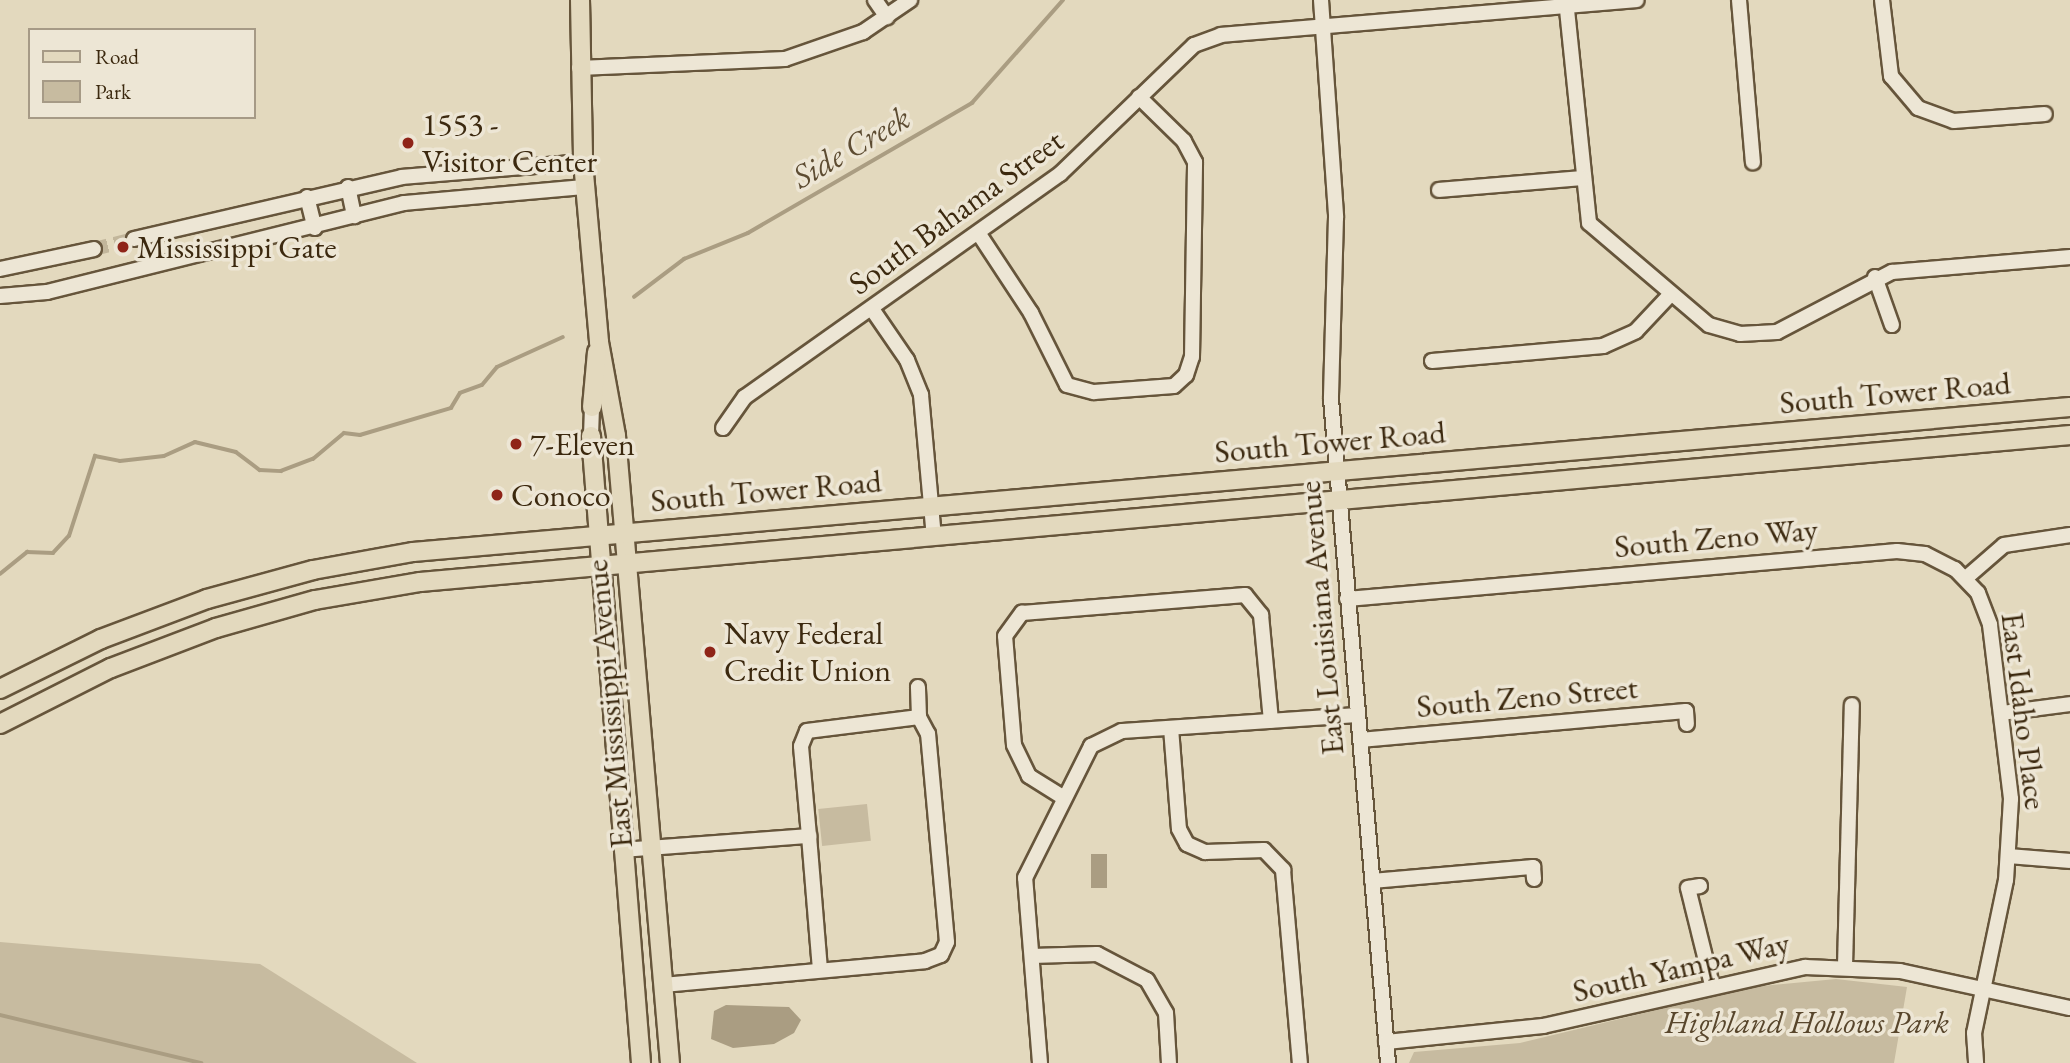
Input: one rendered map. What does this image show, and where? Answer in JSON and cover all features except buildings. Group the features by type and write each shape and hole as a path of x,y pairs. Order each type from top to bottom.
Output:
{"main road":[{"name":"East Mississippi Avenue","path":"580,0 579,68 583,162 599,342 624,534 670,1063"},
{"name":"East Mississippi Avenue","path":"592,407 599,342"},
{"name":"South Tower Road","path":"0,689 101,639 207,599 381,557 2070,407"},
{"name":"South Tower Road","path":"278,610 420,582 2070,435"},
{"name":"East Mississippi Avenue","path":"591,436 598,566 640,1063"},
{"path":"0,724 131,659 278,610 304,592 370,579 381,557"}],"street":[{"path":"875,0 887,17"},
{"path":"579,68 785,59 838,43 887,17 910,0"},
{"name":"East Louisiana Avenue","path":"1321,0 1336,204 1328,351 1336,471 1388,1063"},
{"name":"South Bahama Street","path":"723,428 745,397 979,234 1060,174 1179,55 1207,39 1566,3 1637,0"},
{"path":"1739,0 1753,163"},
{"path":"1882,0 1891,76 1918,108 1954,121 2045,114"},
{"path":"1566,3 1581,178 1594,231 1670,296 1709,325 1756,335 1797,325 1875,277 2070,257"},
{"path":"979,234 1031,313 1067,385 1121,390 1174,386 1186,375 1192,357 1195,162 1184,141 1139,97"},
{"path":"134,239 348,187 418,174 583,162"},
{"path":"1439,190 1581,178"},
{"path":"348,187 354,216"},
{"path":"0,296 47,292 420,201 586,187"},
{"path":"307,197 314,228"},
{"path":"0,268 93,249"},
{"path":"1875,277 1892,325"},
{"path":"1432,361 1603,346 1636,331 1670,296"},
{"path":"872,309 907,360 921,394 934,537"},
{"name":"East Mississippi Avenue","path":"591,436 592,407"},
{"path":"1966,578 2004,545 2070,535"},
{"name":"South Zeno Way","path":"1347,598 1897,551 1939,559 1966,578"},
{"name":"East Idaho Place","path":"1966,578 1990,625 2011,799 2009,856 1974,1033 1976,1063"},
{"path":"1061,796 1029,776 1014,745 1005,636 1022,613 1245,595 1261,615 1270,721"},
{"path":"663,985 925,961 941,955 947,942 928,734 919,717 918,687"},
{"path":"2002,713 2070,704"},
{"path":"1845,966 1852,705"},
{"name":"South Zeno Street","path":"1360,740 1686,711 1687,724"},
{"path":"1040,1063 1025,878 1061,796 1083,755 1102,738 1171,728 1357,715"},
{"path":"820,969 801,746 807,731 919,717"},
{"path":"1171,728 1179,829 1187,844 1205,852 1264,850 1283,870 1300,1063"},
{"path":"622,850 808,836"},
{"path":"2009,856 2070,861"},
{"path":"1372,881 1533,867 1534,879"},
{"path":"1700,886 1688,888 1712,985"},
{"path":"1032,956 1097,954 1147,980 1166,1013 1169,1063"},
{"name":"South Yampa Way","path":"1386,1042 1543,1026 1784,969 1845,966 1983,989 2070,1008"}],"green space":[{"path":"867,804 871,841 822,846 818,809"},
{"path":"0,942 260,964 417,1063 0,1063"},
{"name":"Highland Hollows Park","path":"1836,979 1907,987 1894,1063 1409,1063 1414,1052 1520,1043 1752,987"}],"shaded area":[{"path":"1091,854 1107,854 1107,888 1091,888"},
{"path":"726,1005 789,1007 801,1020 794,1033 774,1044 733,1048 711,1039 714,1011"}],"waterway":[{"name":"Side Creek","path":"634,297 684,259 748,233 972,103 1063,0"},
{"name":"Side Creek","path":"0,574 27,552 53,553 69,536 95,456 120,461 164,456 195,442 236,452 260,470 281,471 313,459 344,433 360,435 451,408 460,393 482,385 497,367 563,337"},
{"path":"0,1015 201,1063"}],"tunnel":[{"path":"94,249 134,239"}],"place":[{"name":"1553 - Visitor Center","path":"408,143"},
{"name":"Mississippi Gate","path":"123,247"},
{"name":"7-Eleven","path":"516,444"},
{"name":"Conoco","path":"497,495"},
{"name":"Navy Federal Credit Union","path":"710,652"}]}
